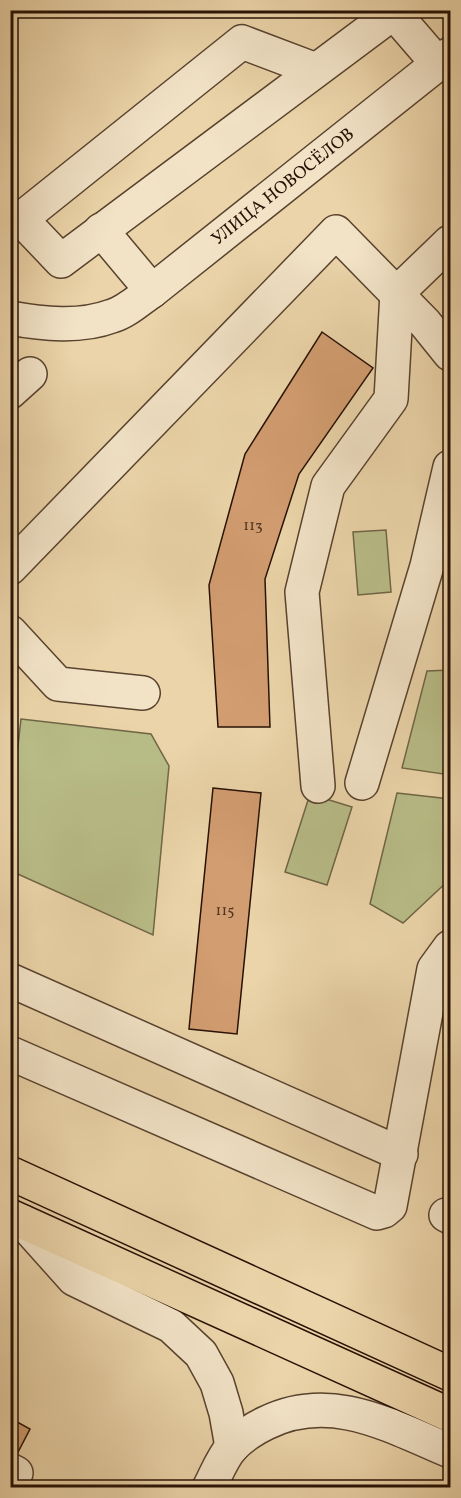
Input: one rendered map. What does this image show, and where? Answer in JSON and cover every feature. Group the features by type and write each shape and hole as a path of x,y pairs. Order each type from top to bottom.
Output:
{"highway":[{"path":"10,1173 450,1374"},
{"path":"17,1219 450,1416"}],"street":[{"path":"316,70 242,42 21,219 61,261 316,70 379,15 444,59"},
{"name":"УЛИЦА НОВОСЁЛОВ","path":"10,318 72,324 113,316 152,291 444,59"},
{"path":"101,230 152,291"},
{"path":"10,568 336,232 397,293 450,354"},
{"path":"318,786 302,592 328,486 391,399 397,293 450,242"},
{"path":"362,783 427,566 450,468"},
{"path":"10,632 58,684 143,693"},
{"path":"10,1053 377,1213 390,1206 434,969 450,947"},
{"path":"10,980 400,1154"},
{"path":"17,1219 74,1279 171,1326 201,1354 217,1383 226,1413 232,1447"},
{"path":"209,1488 232,1447 258,1427 278,1416 306,1409 342,1410 382,1423 450,1451"},
{"path":"10,1470 16,1473 10,1483"}],"green space":[{"path":"386,530 391,592 358,595 353,532"},
{"path":"450,670 450,775 402,768 427,671"},
{"path":"21,719 151,734 169,766 153,935 11,871 11,808"},
{"path":"397,793 450,799 450,879 403,923 370,904"},
{"path":"310,794 352,807 327,885 285,872"}],"building":[{"path":"322,332 373,368 299,474 265,579 270,727 218,727 209,585 245,454"},
{"path":"213,788 261,793 237,1034 189,1029"},
{"path":"10,1418 30,1429 17,1454 10,1451"}]}
